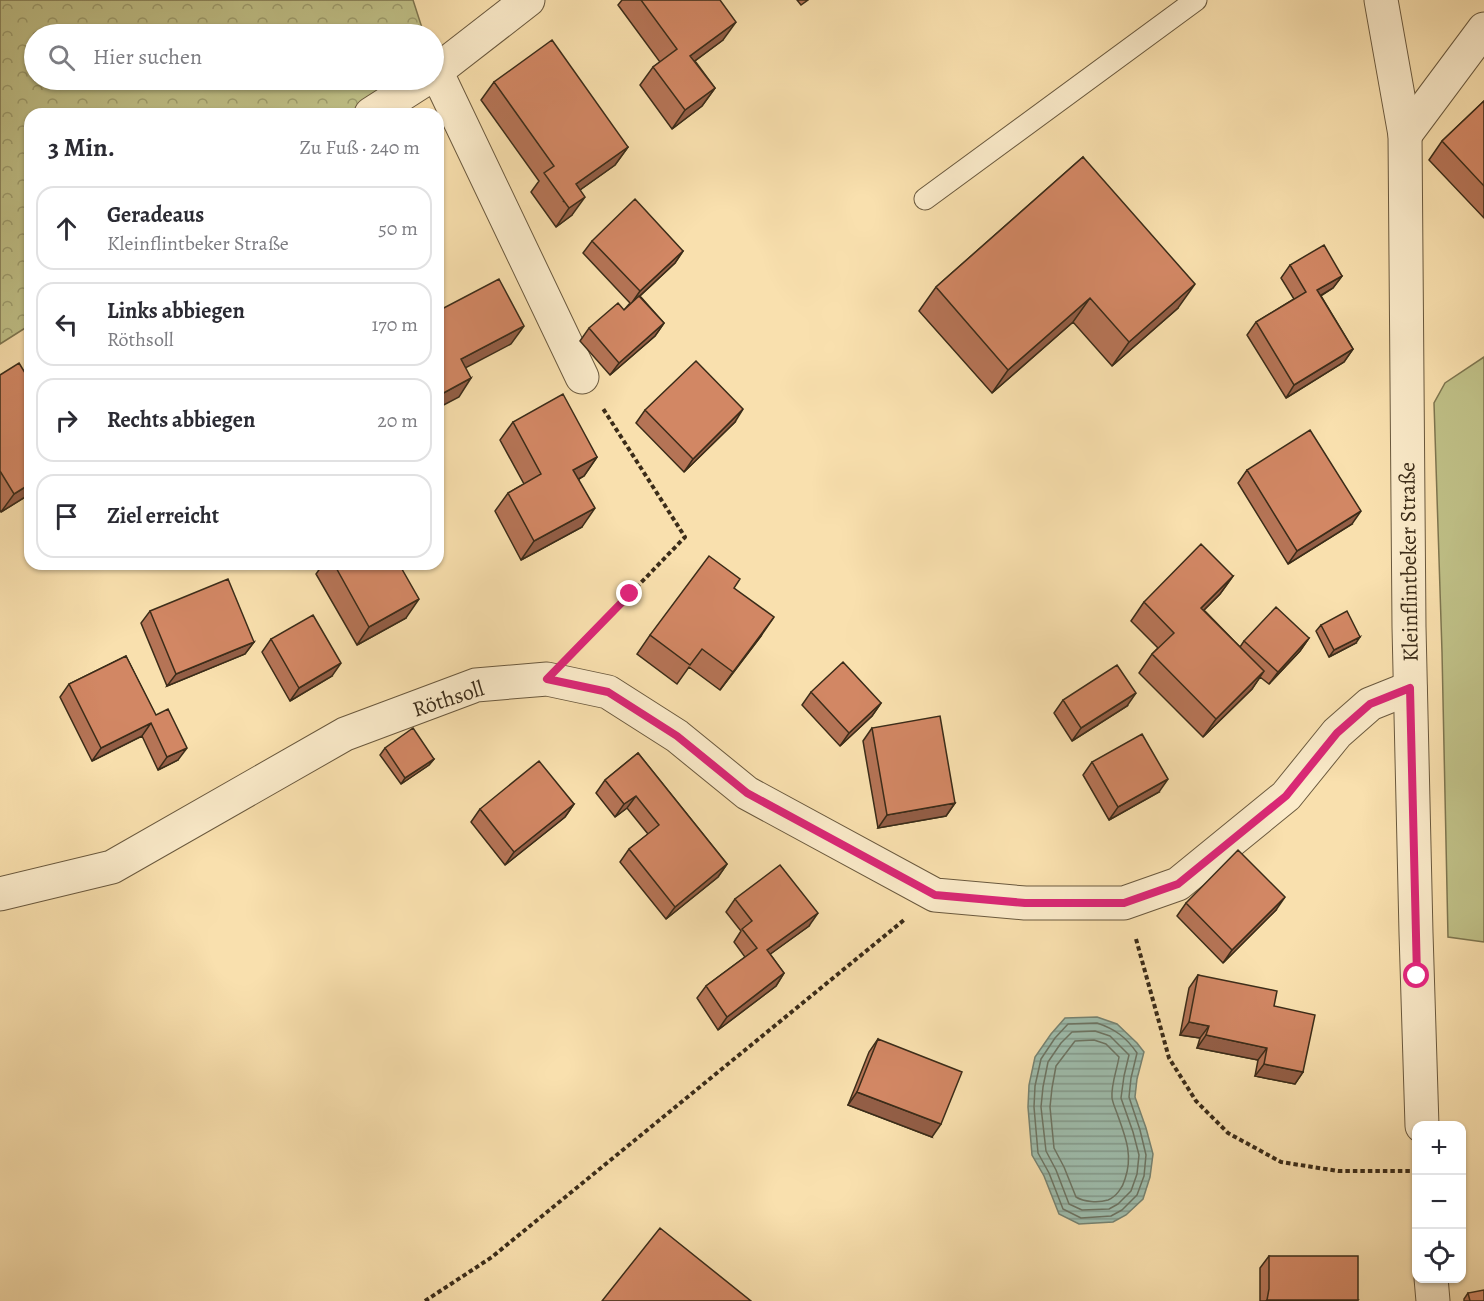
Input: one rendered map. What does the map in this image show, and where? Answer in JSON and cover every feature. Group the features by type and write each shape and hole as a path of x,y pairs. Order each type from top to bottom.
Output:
{"street":[{"path":"444,65 528,0"},
{"name":"Kleinflintbeker Straße","path":"1381,0 1405,135 1410,688 1422,1121"},
{"path":"1405,135 1484,29"},
{"path":"380,108 408,90"},
{"path":"438,90 582,377"},
{"name":"Röthsoll","path":"0,894 112,867 345,734 476,685 547,679 608,692 677,736 747,793 935,895 1025,903 1124,903 1178,884 1286,796 1337,733 1370,704 1410,688"},
{"path":"1431,1283 1432,1301"}],"lane":[{"path":"925,199 1196,0"}],"path":[{"path":"547,679 685,537 582,377"},
{"path":"425,1301 492,1257 935,895"},
{"path":"1124,903 1169,1058 1196,1101 1228,1133 1281,1162 1338,1171 1412,1171"}],"green space":[{"path":"0,0 413,0 421,24 24,24 24,90 407,90 377,108 24,108 24,329 0,344"},
{"path":"1484,357 1484,942 1448,937 1434,403 1445,383"}],"water":[{"path":"1097,1017 1117,1024 1144,1052 1135,1097 1153,1154 1150,1177 1143,1199 1126,1215 1113,1222 1079,1224 1059,1214 1044,1176 1032,1155 1028,1107 1029,1085 1035,1057 1065,1018"}],"building":[{"path":"641,0 720,0 736,22 690,56 715,88 685,110 653,67 677,49"},
{"path":"552,40 628,147 576,184 585,197 569,208 544,173 554,166 494,82"},
{"path":"1484,101 1484,186 1442,141"},
{"path":"1083,157 1195,284 1129,342 1090,298 1008,370 936,287"},
{"path":"635,199 683,251 640,291 592,241"},
{"path":"1324,245 1342,276 1317,290 1353,349 1294,385 1256,322 1306,292 1290,265"},
{"path":"499,279 524,326 461,359 471,378 444,393 444,308"},
{"path":"639,296 664,323 619,363 589,328 618,303 624,310"},
{"path":"696,361 743,409 693,459 645,410"},
{"path":"19,363 24,371 24,488 14,494 0,471 0,375"},
{"path":"563,394 597,457 573,470 595,508 534,541 508,493 541,474 513,422"},
{"path":"1310,430 1361,511 1297,551 1247,470"},
{"path":"1201,544 1233,576 1201,608 1264,671 1216,719 1152,654 1174,633 1144,602"},
{"path":"709,556 740,579 734,588 774,617 733,672 702,649 690,665 650,635"},
{"path":"337,570 402,570 419,599 369,627"},
{"path":"228,579 254,642 176,674 150,611"},
{"path":"1276,607 1309,638 1278,672 1244,641"},
{"path":"1347,611 1360,637 1334,650 1321,625"},
{"path":"313,615 341,663 299,688 271,639"},
{"path":"126,656 156,715 168,709 187,748 167,757 151,723 101,748 69,684"},
{"path":"843,662 881,703 849,733 811,692"},
{"path":"1117,665 1136,693 1081,728 1063,700"},
{"path":"940,716 955,803 887,815 872,728"},
{"path":"413,728 434,759 405,778 385,748"},
{"path":"1142,734 1168,779 1118,807 1092,762"},
{"path":"638,753 727,864 675,907 629,849 659,825 636,796 624,804 605,780"},
{"path":"539,761 574,804 514,852 480,809"},
{"path":"1238,850 1285,897 1232,950 1186,903"},
{"path":"780,865 818,913 767,950 784,973 727,1017 706,986 757,948 742,929 752,921 735,899"},
{"path":"1198,975 1277,991 1274,1006 1315,1015 1303,1072 1264,1064 1267,1048 1206,1035 1209,1026 1189,1022"},
{"path":"878,1039 962,1072 941,1124 857,1092"},
{"path":"660,1228 751,1301 602,1301"},
{"path":"1269,1256 1358,1256 1358,1300 1267,1300"},
{"path":"1484,1290 1484,1301 1470,1301 1468,1293"}],"route":[{"path":"630,594 547,679 608,692 677,736 747,793 935,895 1025,903 1124,903 1178,884 1286,796 1337,733 1370,704 1410,688 1417,976"}]}
